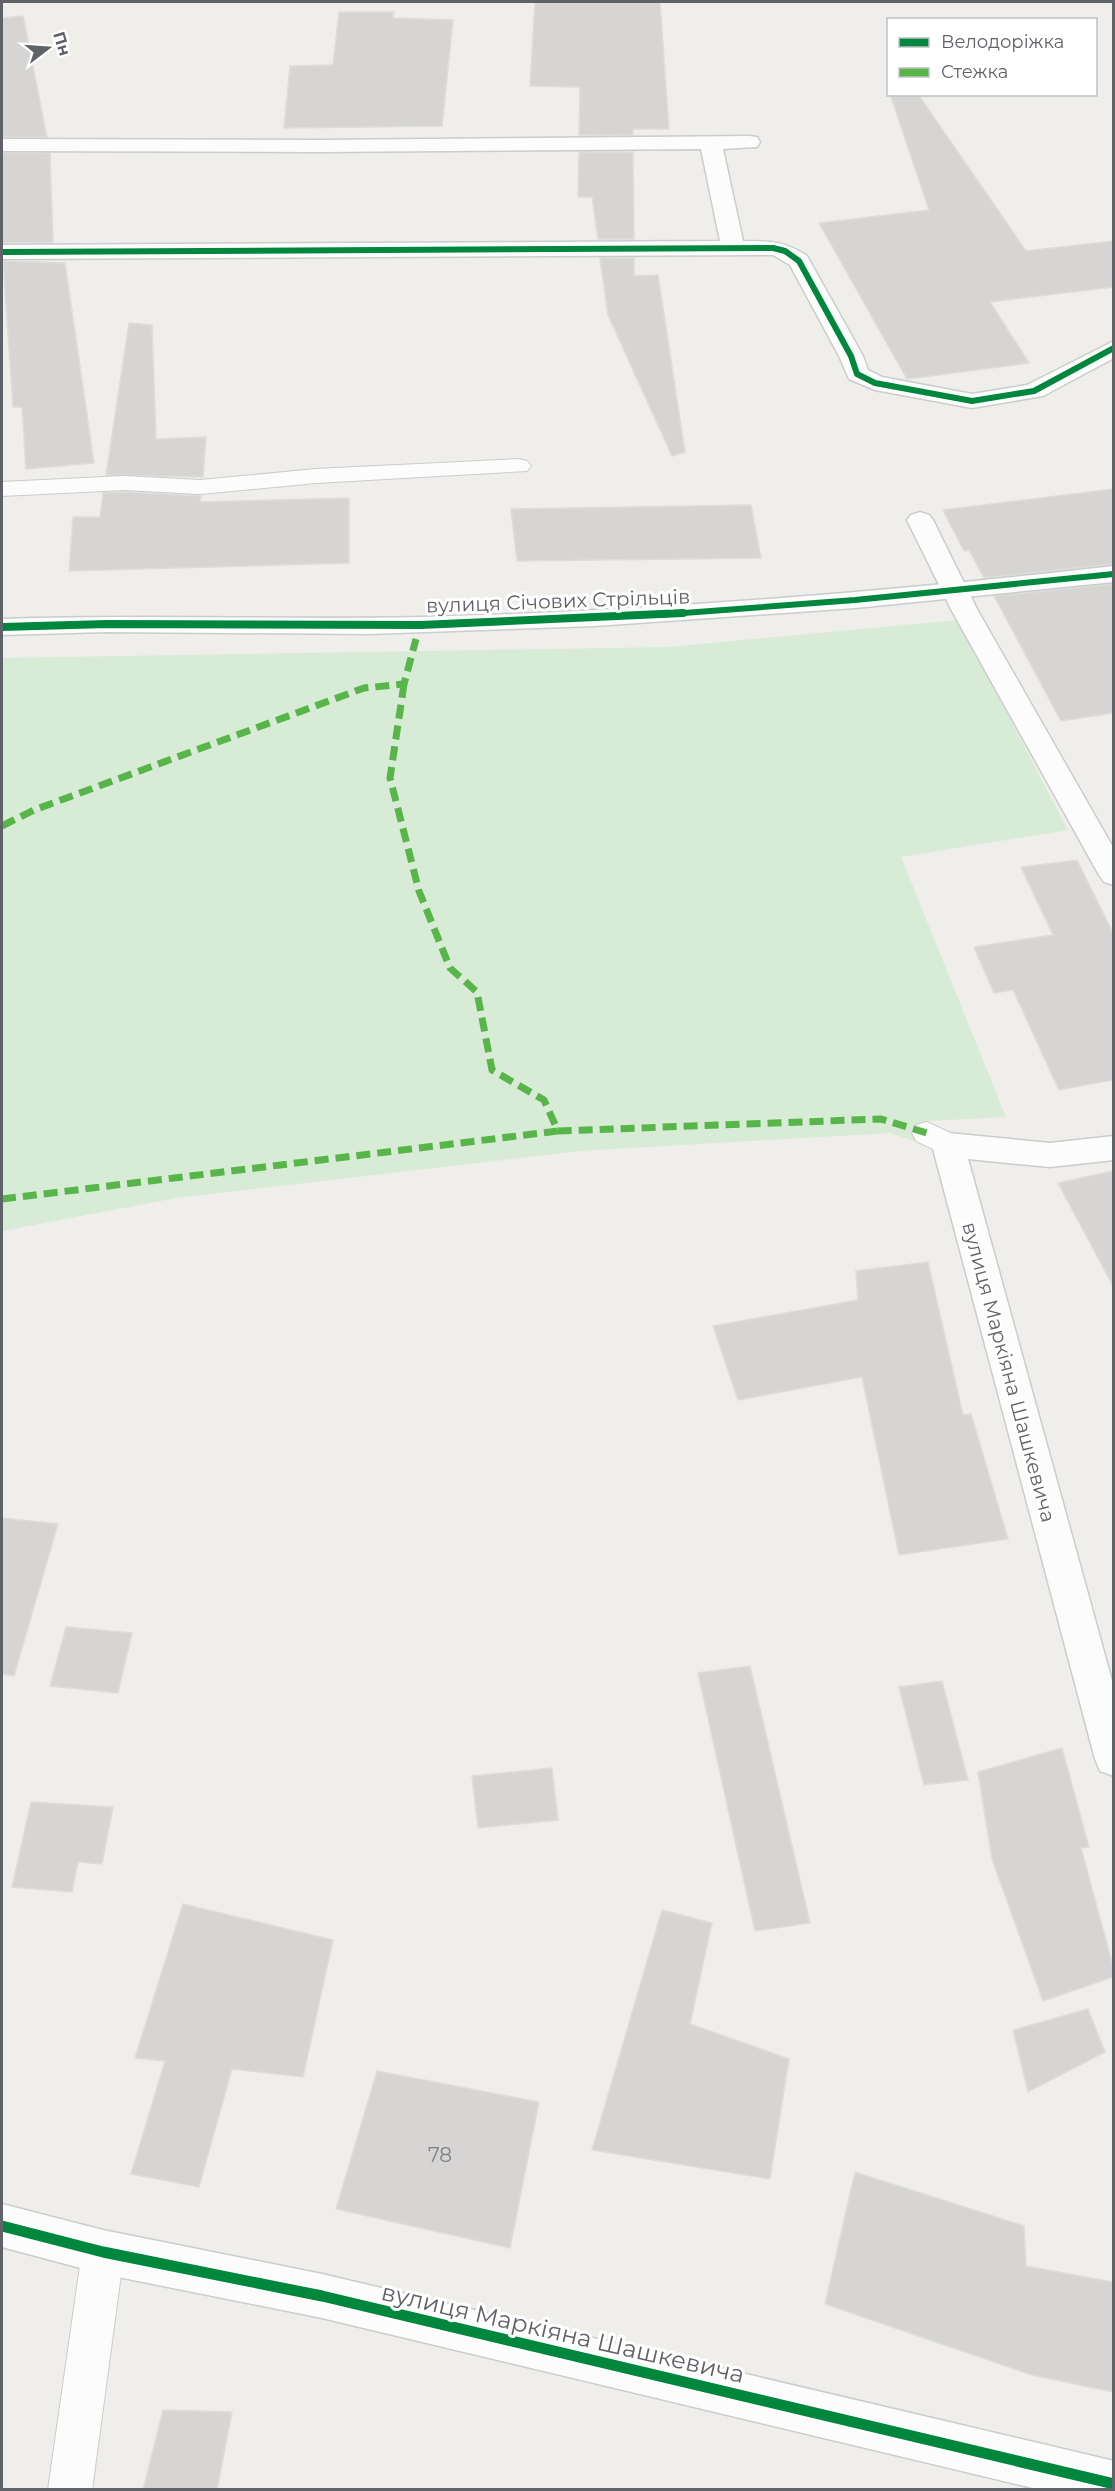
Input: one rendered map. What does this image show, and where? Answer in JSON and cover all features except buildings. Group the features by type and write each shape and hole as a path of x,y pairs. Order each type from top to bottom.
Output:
{"street":[{"path":"2,145 711,144 749,142"},
{"path":"711,144 733,248"},
{"path":"2,252 773,248 785,251 799,261 851,356 857,374 875,383 972,401 1034,391 1113,348"},
{"path":"920,520 955,593 1113,875"},
{"name":"вулиця Січових Стрільців","path":"2,627 420,625 726,612 955,593 1113,574"},
{"name":"вулиця Маркіяна Шашкевича","path":"1113,1148 1050,1155 938,1139 1113,1759"},
{"name":"вулиця Маркіяна Шашкевича","path":"2,2226 103,2252 322,2296 1113,2484"}],"lane":[{"path":"2,489 124,483 200,487 316,476 519,466"},
{"path":"70,2490 103,2252"}],"green space":[{"path":"958,620 1068,830 901,857 1006,1117 928,1121 926,1145 890,1133 580,1151 176,1198 2,1231 2,658 669,647"}],"marked path":[{"path":"2,826 34,810 364,688 404,684 416,639"},
{"path":"404,684 390,778 419,891 450,968 477,992 492,1070 544,1100 558,1131 881,1119 927,1133"},
{"path":"2,1199 558,1131"}],"cycle path":[{"path":"2,252 773,248 785,251 799,261 851,356 857,374 875,383 972,401 1034,391 1114,348"},
{"path":"2,627 107,624 369,626 595,618 941,593 1114,574"},
{"path":"2,2226 103,2252 322,2296 1114,2484"}]}
